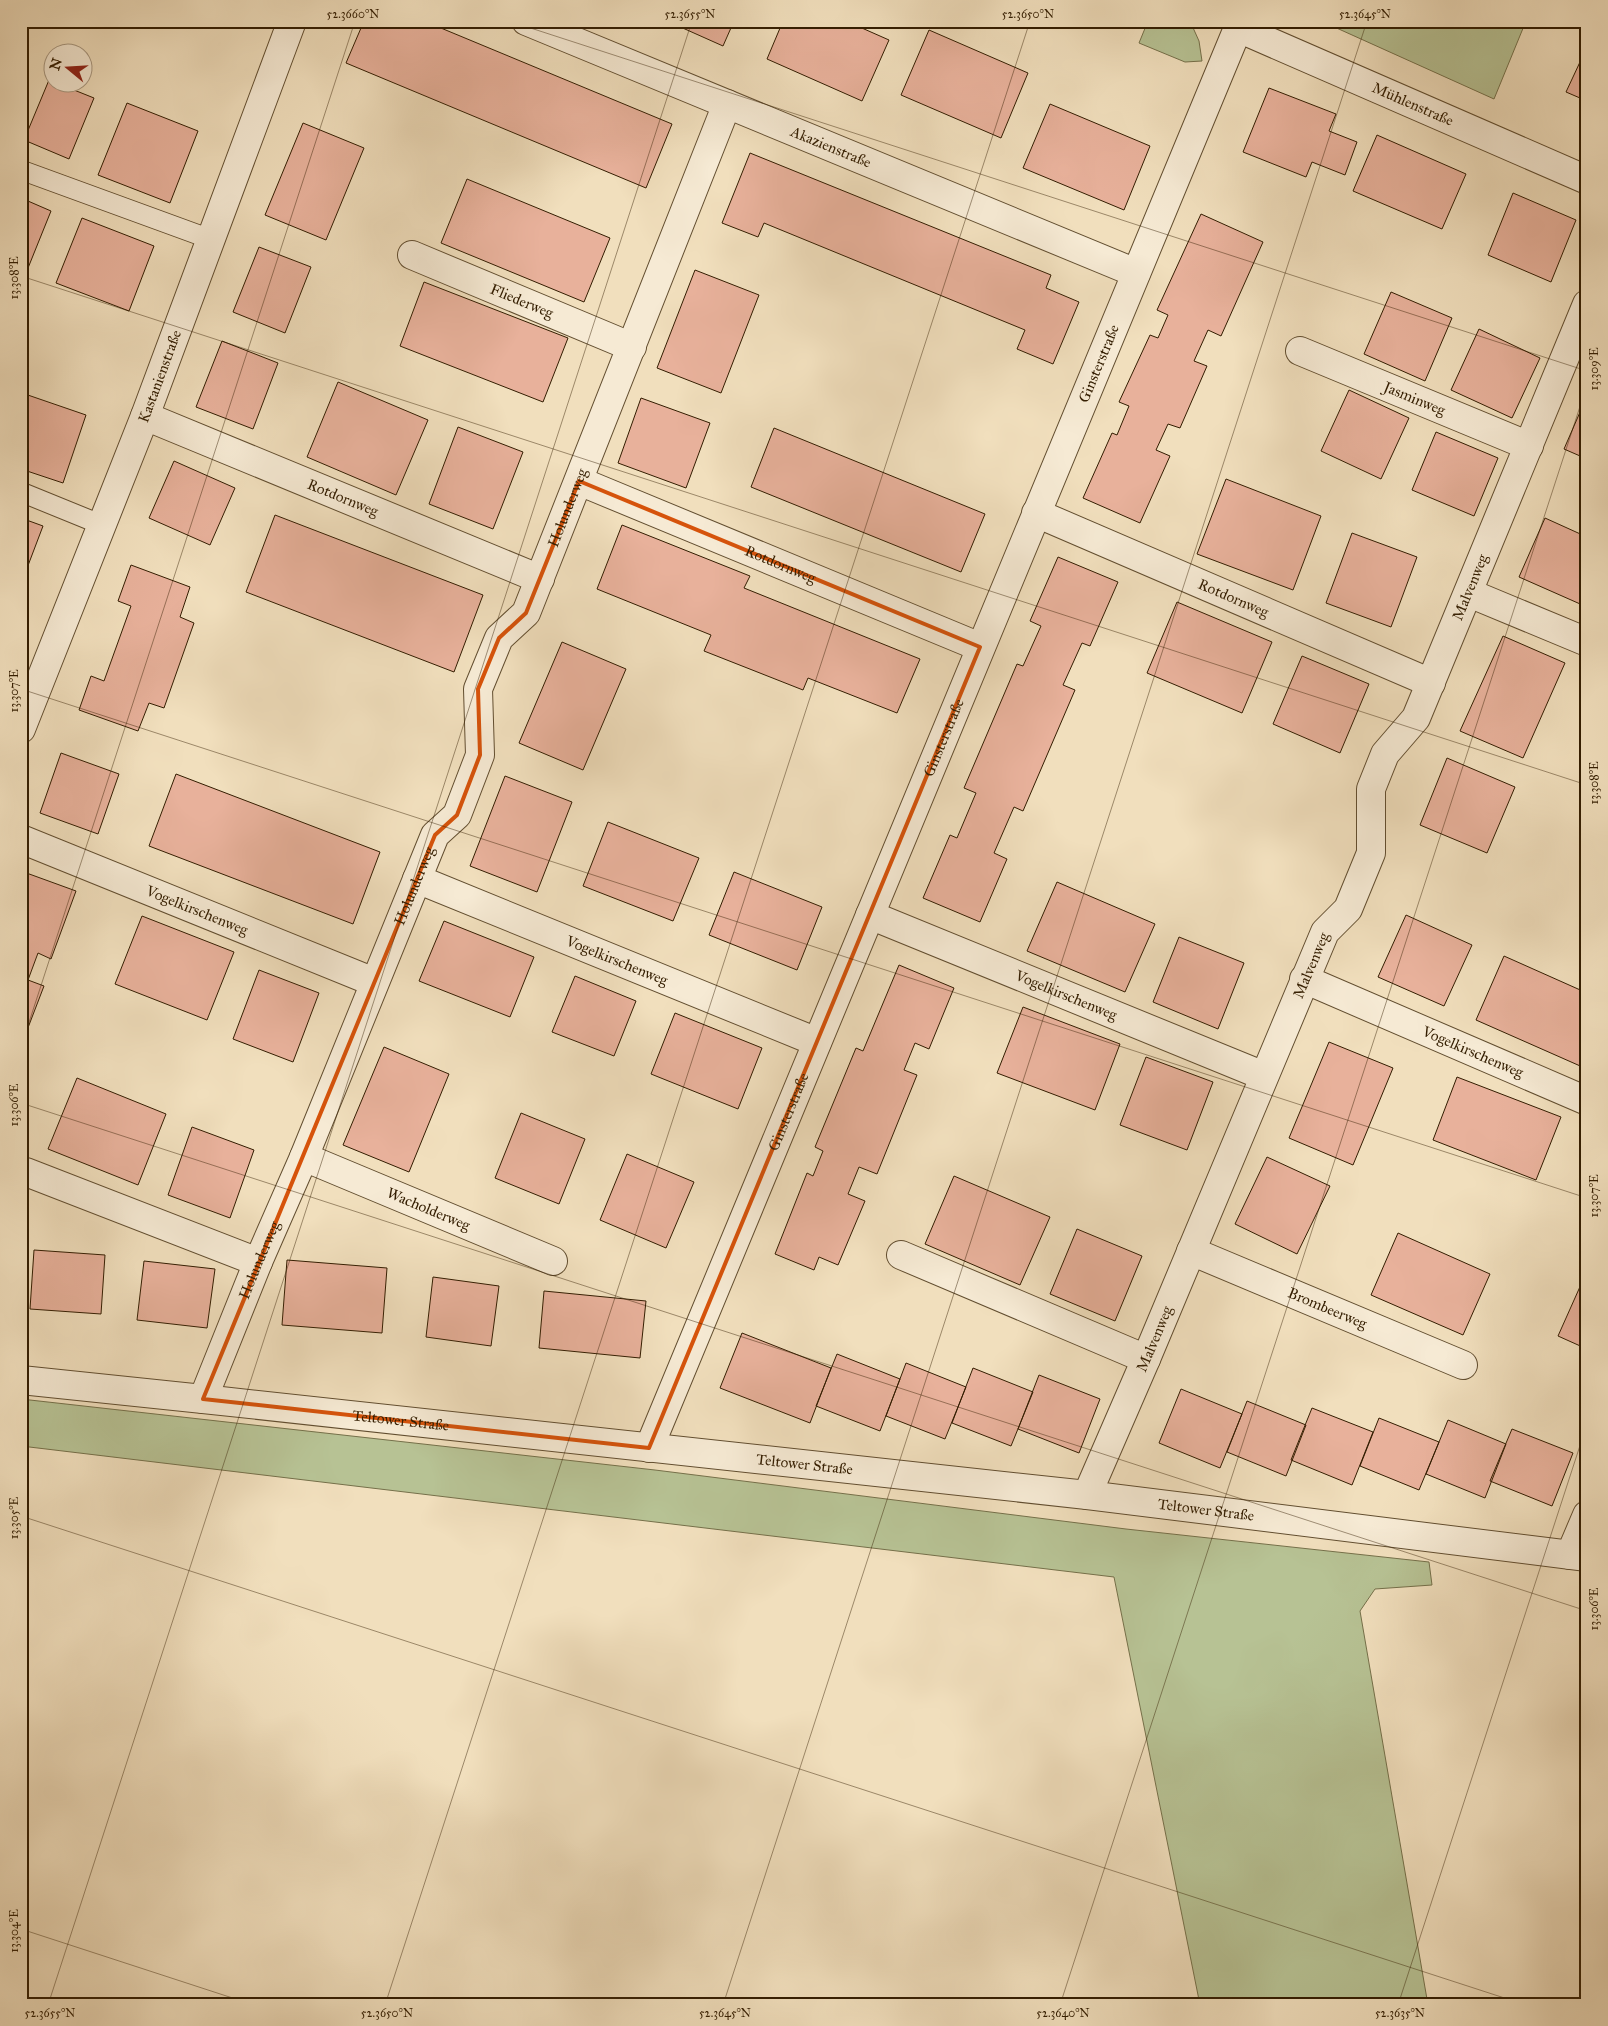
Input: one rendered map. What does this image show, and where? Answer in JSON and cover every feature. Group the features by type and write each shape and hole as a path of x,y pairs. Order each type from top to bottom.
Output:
{"street":[{"name":"Kastanienstraße","path":"21,729 145,416 292,21"},
{"name":"Akazienstraße","path":"526,21 1136,273"},
{"name":"Mühlenstraße","path":"1238,28 1587,180"},
{"name":"Ginsterstraße","path":"649,1448 1238,28"},
{"name":"Holunderweg","path":"203,1398 258,1262 304,1157 435,835 457,815 480,755 478,689 498,638 526,613 727,104"},
{"name":"Fliederweg","path":"412,255 632,347"},
{"name":"Malvenweg","path":"1087,1495 1146,1359 1324,932 1348,909 1371,853 1371,790 1385,754 1416,718 1587,304"},
{"name":"Jasminweg","path":"1300,351 1529,446"},
{"name":"Rotdornweg","path":"145,416 540,579"},
{"name":"Rotdornweg","path":"579,481 980,647"},
{"name":"Rotdornweg","path":"1036,513 1431,683"},
{"path":"1469,593 1587,642"},
{"name":"Vogelkirschenweg","path":"21,839 374,982"},
{"name":"Vogelkirschenweg","path":"418,879 817,1042"},
{"name":"Vogelkirschenweg","path":"870,915 1264,1076"},
{"name":"Vogelkirschenweg","path":"1304,979 1587,1101"},
{"name":"Wacholderweg","path":"304,1157 553,1261"},
{"path":"26,1172 258,1262"},
{"name":"Brombeerweg","path":"1191,1251 1463,1365"},
{"path":"901,1255 1146,1359"},
{"name":"Teltower Straße","path":"21,1380 203,1398 1087,1495 1153,1505 1578,1556"},
{"path":"1578,1556 1587,1515"}],"lane":[{"path":"21,170 210,239"},
{"path":"21,492 102,525"}],"highlighted area":[{"path":"579,481 980,647 649,1448 203,1399 435,835 457,815 480,755 478,689 499,638 526,613"}],"green space":[{"path":"1148,21 1190,21 1199,41 1202,61 1185,62 1139,43"},
{"path":"1321,21 1526,21 1494,99"},
{"path":"21,1399 655,1470 1126,1529 1429,1562 1432,1585 1375,1589 1360,1611 1428,2005 1200,2005 1114,1577 21,1446"}],"building":[{"path":"364,21 424,21 672,124 646,188 346,63"},
{"path":"667,21 734,21 723,46"},
{"path":"783,21 846,21 889,40 862,101 767,59"},
{"path":"929,30 1028,73 1001,138 901,95"},
{"path":"1587,47 1587,101 1566,92"},
{"path":"1269,88 1336,114 1329,131 1357,142 1345,175 1312,162 1306,177 1243,152"},
{"path":"44,92 79,92 94,98 69,159 24,140"},
{"path":"127,103 198,131 170,203 98,175"},
{"path":"1050,104 1150,146 1124,210 1023,168"},
{"path":"303,123 364,148 326,240 265,215"},
{"path":"1377,135 1466,174 1442,229 1353,191"},
{"path":"750,153 1051,275 1046,288 1079,302 1053,364 1017,349 1025,330 764,223 758,237 722,223"},
{"path":"467,179 610,238 584,302 441,243"},
{"path":"1513,193 1576,220 1551,282 1488,255"},
{"path":"21,198 51,211 26,273 21,272"},
{"path":"1201,214 1263,242 1221,336 1208,330 1194,361 1207,366 1180,428 1168,424 1156,450 1170,456 1140,523 1083,498 1112,433 1117,435 1129,406 1119,402 1150,335 1158,338 1168,315 1157,310"},
{"path":"82,218 154,246 129,311 56,283"},
{"path":"259,247 311,267 285,333 233,312"},
{"path":"695,270 759,295 721,393 657,368"},
{"path":"424,282 568,338 543,402 400,346"},
{"path":"1391,292 1452,318 1425,381 1364,354"},
{"path":"1479,329 1540,358 1512,418 1451,390"},
{"path":"222,341 278,363 253,429 196,407"},
{"path":"338,382 428,420 396,495 307,457"},
{"path":"1349,390 1409,418 1381,479 1321,451"},
{"path":"22,393 86,415 63,483 21,469"},
{"path":"1587,396 1587,459 1564,449"},
{"path":"641,398 710,423 686,488 618,463"},
{"path":"458,427 523,452 493,529 429,504"},
{"path":"774,428 985,514 961,572 751,487"},
{"path":"1436,432 1498,458 1474,516 1412,490"},
{"path":"174,461 235,488 210,545 149,518"},
{"path":"1226,479 1321,516 1293,590 1197,554"},
{"path":"275,515 483,595 454,672 246,592"},
{"path":"21,518 43,526 21,584"},
{"path":"1545,518 1587,537 1587,607 1519,577"},
{"path":"622,525 750,576 744,588 920,659 897,713 808,678 803,690 704,651 711,635 597,589"},
{"path":"1352,533 1417,557 1391,627 1326,603"},
{"path":"1058,557 1118,582 1090,646 1082,643 1063,685 1075,690 1023,811 1014,807 994,853 1007,859 980,922 923,898 950,835 957,838 976,793 964,788 1017,664 1023,666 1041,626 1030,621"},
{"path":"131,565 190,587 180,617 194,623 164,708 149,703 138,731 79,710 91,676 104,681 131,606 118,601"},
{"path":"1177,602 1272,642 1242,713 1147,673"},
{"path":"1503,636 1565,663 1523,758 1460,731"},
{"path":"562,642 626,669 583,770 519,743"},
{"path":"1302,656 1369,684 1340,753 1273,724"},
{"path":"61,753 119,774 98,834 40,813"},
{"path":"1447,758 1515,787 1487,853 1420,825"},
{"path":"176,774 380,852 353,924 149,846"},
{"path":"505,776 572,802 537,892 470,866"},
{"path":"608,822 699,858 673,921 583,886"},
{"path":"21,871 76,891 51,959 38,953 28,980 44,986 21,1046"},
{"path":"734,872 822,907 797,970 709,935"},
{"path":"1057,882 1155,924 1125,992 1027,951"},
{"path":"1406,915 1472,945 1444,1006 1378,977"},
{"path":"142,916 234,952 207,1020 115,984"},
{"path":"444,921 534,957 510,1017 419,981"},
{"path":"1179,937 1244,963 1218,1029 1153,1002"},
{"path":"1504,956 1587,993 1587,1069 1476,1020"},
{"path":"899,965 954,988 929,1049 915,1043 904,1070 917,1075 877,1174 859,1167 848,1194 865,1201 838,1265 819,1257 814,1270 775,1254 807,1173 813,1176 823,1151 815,1147 856,1048 863,1051"},
{"path":"259,970 319,993 293,1062 233,1039"},
{"path":"575,976 636,1001 614,1056 552,1032"},
{"path":"1023,1007 1120,1044 1095,1110 997,1073"},
{"path":"675,1013 762,1048 738,1109 651,1074"},
{"path":"1329,1042 1393,1068 1353,1165 1289,1138"},
{"path":"384,1047 449,1074 409,1172 343,1145"},
{"path":"1146,1057 1213,1082 1187,1150 1120,1125"},
{"path":"1457,1077 1561,1117 1536,1180 1433,1140"},
{"path":"77,1078 166,1114 138,1185 48,1149"},
{"path":"521,1113 585,1139 559,1204 495,1178"},
{"path":"192,1127 254,1150 230,1218 168,1195"},
{"path":"627,1154 694,1182 666,1248 600,1220"},
{"path":"1267,1157 1330,1186 1297,1254 1235,1224"},
{"path":"954,1176 1050,1217 1020,1285 925,1244"},
{"path":"1077,1229 1142,1256 1115,1321 1050,1294"},
{"path":"1398,1233 1490,1274 1463,1335 1371,1295"},
{"path":"34,1250 105,1255 101,1314 30,1309"},
{"path":"287,1260 387,1268 382,1333 282,1325"},
{"path":"144,1261 215,1269 207,1328 137,1320"},
{"path":"1587,1271 1587,1349 1558,1336"},
{"path":"433,1277 499,1286 491,1346 426,1337"},
{"path":"544,1291 646,1301 640,1358 539,1348"},
{"path":"742,1333 831,1368 810,1423 720,1388"},
{"path":"837,1354 900,1379 880,1431 816,1406"},
{"path":"906,1363 966,1387 945,1439 886,1416"},
{"path":"973,1368 1033,1392 1011,1446 952,1423"},
{"path":"1039,1375 1100,1399 1079,1453 1018,1429"},
{"path":"1181,1389 1242,1414 1220,1468 1159,1443"},
{"path":"1247,1401 1306,1425 1286,1476 1227,1452"},
{"path":"1312,1408 1373,1432 1352,1485 1291,1460"},
{"path":"1379,1418 1439,1442 1419,1490 1360,1466"},
{"path":"1448,1420 1506,1444 1485,1498 1426,1474"},
{"path":"1512,1429 1573,1453 1552,1506 1490,1481"}]}
